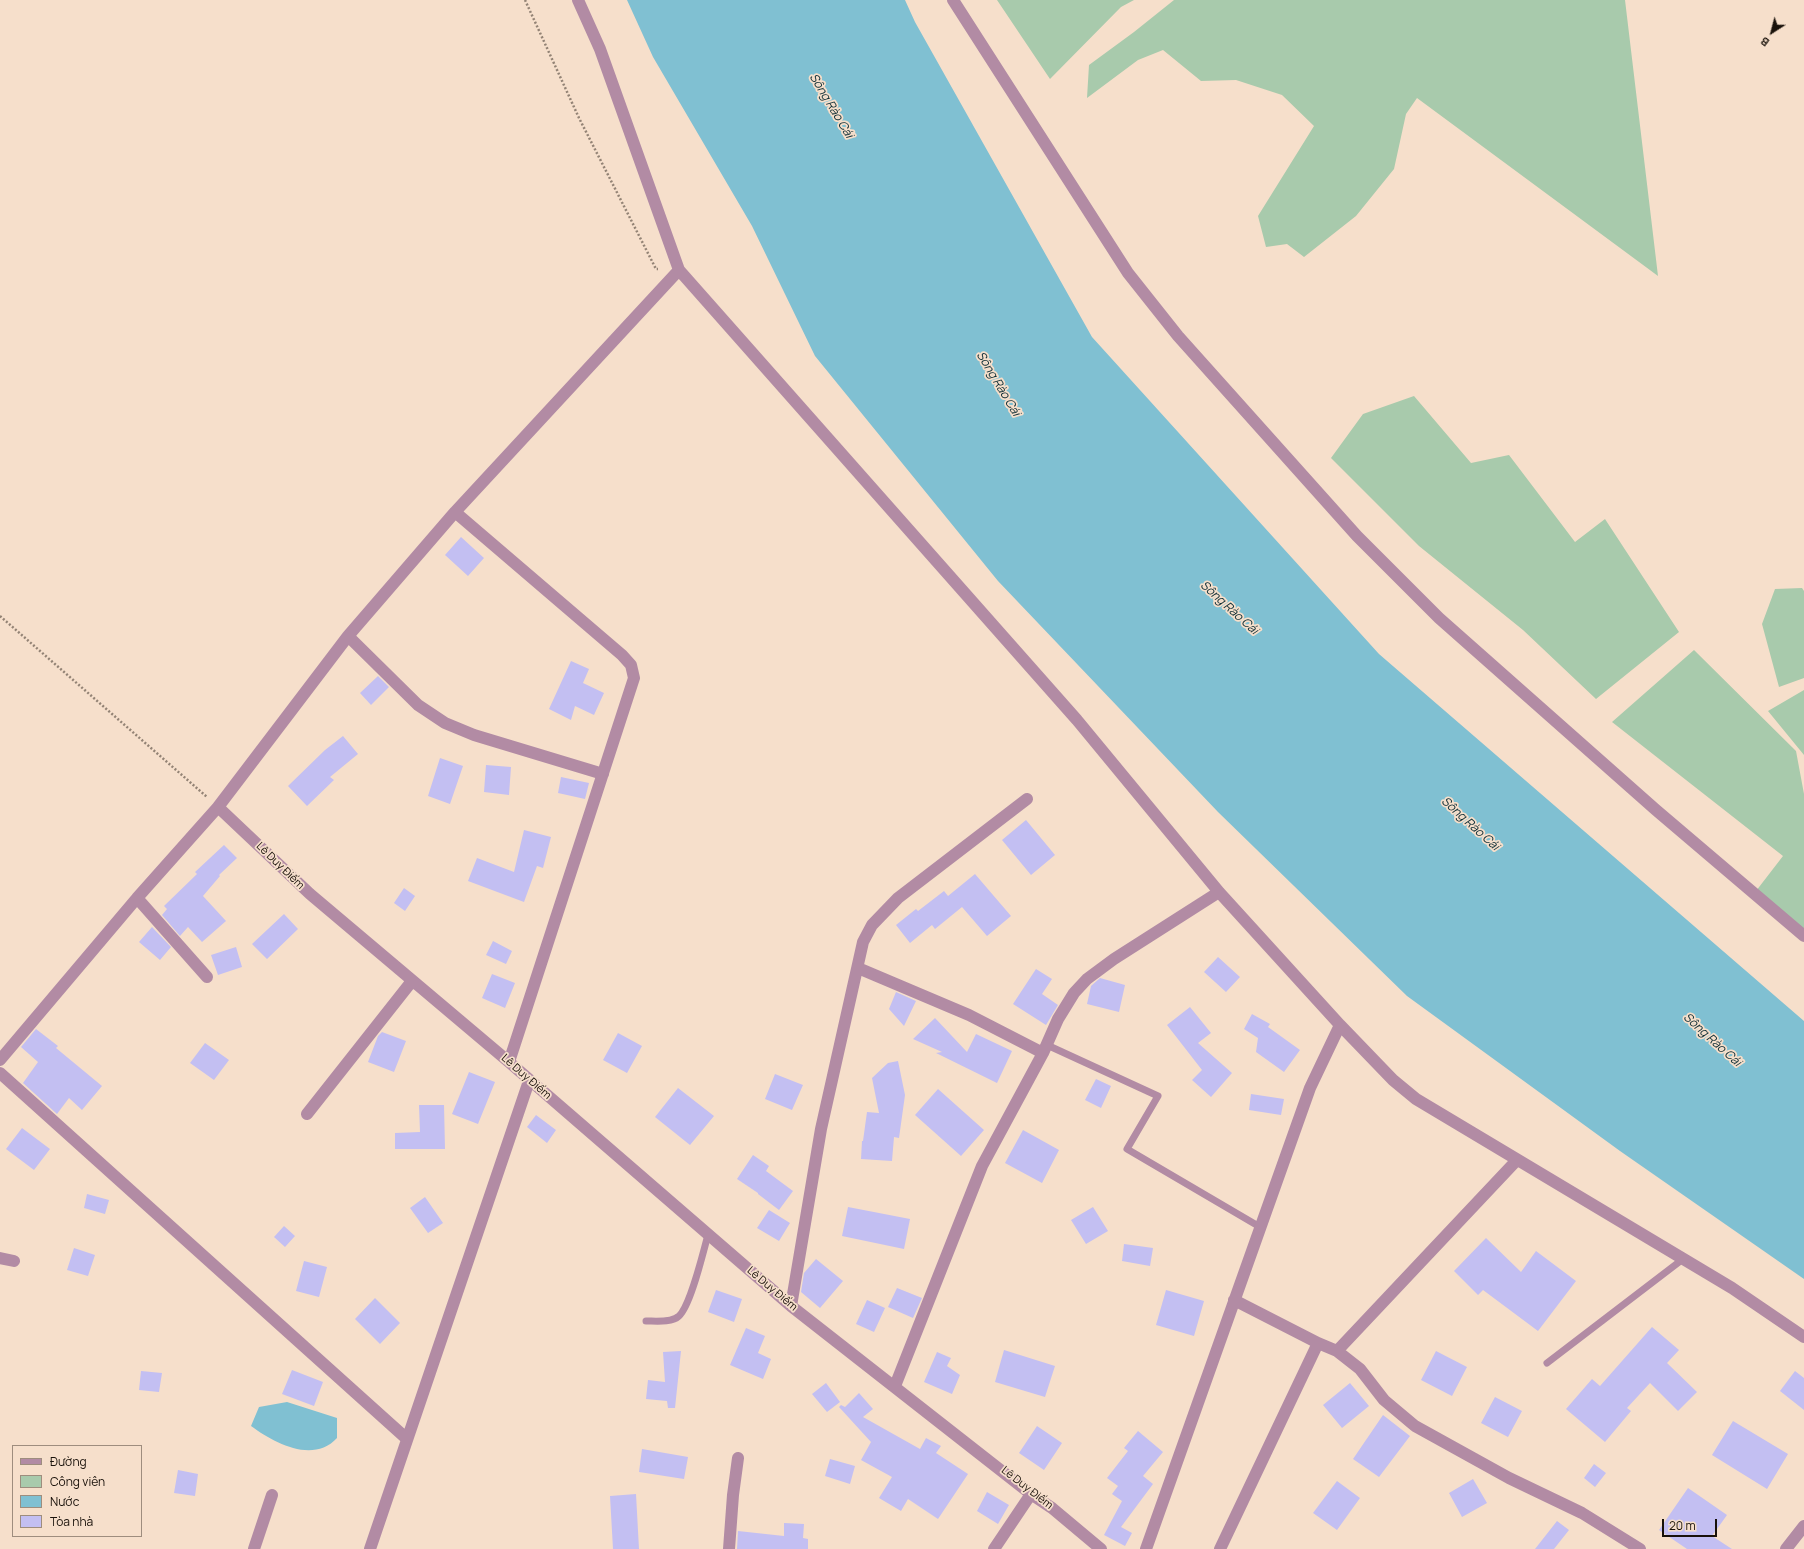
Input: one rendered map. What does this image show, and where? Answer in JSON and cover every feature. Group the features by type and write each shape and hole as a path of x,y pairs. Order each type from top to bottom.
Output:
{"street":[{"path":"578,0 600,50 679,270 1077,720 1219,892 1340,1025 1393,1080 1416,1099 1732,1288 1804,1337"},
{"path":"953,0 1128,273 1178,336 1357,536 1439,618 1656,810 1804,936"},
{"path":"0,1060 137,898 218,807 348,636 455,512 679,270"},
{"path":"455,512 622,654 631,665 634,678 509,1062"},
{"path":"348,636 418,705 444,724 474,735 603,774"},
{"path":"792,1306 821,1129 863,942 872,925 885,910 904,893 1026,799"},
{"name":"Lê Duy Điếm","path":"218,807 310,894 509,1062 792,1306 1031,1494 1052,1508 1101,1549"},
{"path":"895,1386 982,1166 1045,1049 1058,1019 1074,993 1087,979 1114,959 1219,892"},
{"path":"137,898 207,977"},
{"path":"858,968 1045,1049"},
{"path":"307,1114 412,981"},
{"path":"1146,1549 1310,1088 1340,1025"},
{"path":"0,1073 407,1439"},
{"path":"370,1549 530,1080"},
{"path":"1337,1351 1517,1160"},
{"path":"0,1258 14,1261"},
{"path":"1234,1300 1318,1343 1337,1351 1360,1368 1384,1400 1415,1426 1508,1478 1582,1513 1640,1549"},
{"path":"1220,1549 1318,1343"},
{"path":"729,1549 733,1495 738,1458"},
{"path":"994,1549 1031,1494"},
{"path":"254,1549 272,1495"},
{"path":"1786,1549 1804,1526"}],"lane":[{"path":"1045,1049 1158,1096 1127,1149 1260,1227"},
{"path":"646,1321 670,1320 679,1316 688,1301 708,1234"},
{"path":"1547,1363 1683,1259"}],"path":[{"path":"525,0 578,118 656,269 679,270"},
{"path":"0,616 218,807"}],"green space":[{"path":"997,0 1134,0 1121,7 1050,79"},
{"path":"1174,0 1625,0 1658,276 1417,98 1406,114 1394,169 1356,216 1304,257 1287,244 1266,247 1258,216 1314,126 1282,95 1236,80 1201,81 1163,50 1138,60 1087,98 1089,65"},
{"path":"1414,396 1471,463 1509,455 1575,542 1605,519 1679,632 1596,699 1523,630 1419,546 1331,458 1363,414"},
{"path":"1802,588 1804,591 1804,678 1779,687 1762,624 1775,589"},
{"path":"1694,650 1796,751 1804,794 1804,929 1756,891 1783,856 1612,722"},
{"path":"1804,690 1804,755 1768,711"}],"water":[{"name":"Sông Rào Cái","path":"627,0 905,0 915,22 1092,337 1379,654 1804,1021 1804,1279 1620,1151 1407,996 1218,812 998,581 815,356 752,226 653,57"},
{"path":"287,1402 337,1418 337,1438 327,1446 305,1450 282,1444 251,1426 259,1407"}],"building":[{"path":"461,537 484,558 468,576 445,555"},
{"path":"571,661 589,669 583,683 604,693 594,715 575,706 571,720 549,709"},
{"path":"378,676 389,687 371,705 360,693"},
{"path":"343,736 358,754 330,777 334,780 307,806 288,786 325,750"},
{"path":"440,758 463,766 450,804 428,796"},
{"path":"486,765 511,767 509,795 484,792"},
{"path":"561,777 589,783 585,799 558,793"},
{"path":"1026,820 1055,855 1031,875 1002,840"},
{"path":"524,830 551,837 543,868 537,866 524,902 468,881 477,858 514,872"},
{"path":"224,845 237,858 219,875 220,876 203,896 226,921 202,942 188,927 180,936 162,915 167,909 164,906 197,874 195,872"},
{"path":"975,874 1011,916 987,936 962,907 935,929 932,925 910,943 896,925 916,909 918,911 944,891 948,896"},
{"path":"404,888 415,896 405,911 394,903"},
{"path":"284,914 298,929 267,959 252,944"},
{"path":"152,927 171,947 160,960 139,942"},
{"path":"493,941 512,951 506,964 486,955"},
{"path":"236,947 242,967 218,975 211,955"},
{"path":"1218,957 1240,977 1226,992 1204,972"},
{"path":"1036,969 1052,979 1042,994 1058,1005 1046,1025 1013,1004"},
{"path":"492,974 515,983 505,1008 482,998"},
{"path":"1100,978 1125,985 1119,1012 1087,1004 1091,986"},
{"path":"896,992 916,1001 904,1026 889,1009"},
{"path":"1190,1007 1211,1033 1198,1043 1232,1073 1211,1097 1192,1080 1202,1070 1167,1025"},
{"path":"1252,1014 1270,1024 1268,1027 1300,1050 1284,1072 1256,1052 1258,1038 1244,1029"},
{"path":"935,1018 967,1052 976,1034 1012,1051 997,1083 936,1053 942,1052 913,1039"},
{"path":"36,1029 58,1046 56,1048 102,1086 82,1110 69,1098 57,1114 23,1083 38,1062 21,1047"},
{"path":"382,1032 406,1041 394,1072 368,1062 378,1036"},
{"path":"618,1033 642,1046 627,1073 603,1060"},
{"path":"205,1043 229,1060 214,1080 190,1063"},
{"path":"898,1061 905,1095 899,1138 894,1137 892,1161 861,1159 862,1141 867,1112 879,1113 872,1078 888,1063"},
{"path":"469,1072 495,1082 478,1124 452,1114"},
{"path":"775,1074 803,1085 792,1110 765,1099"},
{"path":"1096,1079 1111,1086 1101,1108 1085,1100"},
{"path":"678,1088 714,1116 690,1145 655,1117"},
{"path":"938,1089 984,1130 961,1156 915,1115"},
{"path":"1251,1094 1284,1099 1281,1115 1249,1110"},
{"path":"419,1105 444,1105 445,1149 395,1149 395,1133 420,1132"},
{"path":"536,1115 556,1130 547,1143 527,1127"},
{"path":"22,1128 50,1149 34,1170 6,1149"},
{"path":"1023,1130 1059,1150 1042,1183 1005,1163"},
{"path":"753,1155 769,1166 766,1171 793,1191 779,1210 758,1193 737,1179"},
{"path":"87,1194 109,1200 105,1214 84,1208"},
{"path":"425,1197 443,1223 428,1233 410,1208"},
{"path":"848,1207 910,1219 904,1249 842,1236"},
{"path":"1093,1207 1108,1231 1086,1244 1071,1220"},
{"path":"769,1210 790,1223 779,1241 757,1228"},
{"path":"284,1226 295,1236 285,1247 274,1237"},
{"path":"1486,1238 1521,1272 1536,1251 1576,1281 1538,1331 1483,1290 1478,1295 1454,1271"},
{"path":"1124,1244 1153,1248 1150,1266 1122,1261"},
{"path":"74,1248 95,1255 88,1276 67,1270"},
{"path":"816,1259 843,1281 820,1308 801,1292 804,1273"},
{"path":"304,1261 327,1267 319,1297 296,1291"},
{"path":"897,1288 922,1298 913,1318 888,1307"},
{"path":"716,1290 742,1299 734,1322 708,1312"},
{"path":"1166,1290 1204,1301 1194,1336 1156,1325"},
{"path":"375,1298 400,1323 380,1344 355,1319"},
{"path":"867,1300 885,1308 874,1332 856,1324"},
{"path":"1652,1327 1679,1350 1667,1363 1697,1392 1678,1411 1650,1383 1627,1408 1631,1411 1605,1442 1566,1409 1592,1379 1600,1386"},
{"path":"746,1328 765,1336 758,1353 771,1359 763,1379 730,1365"},
{"path":"1004,1350 1055,1366 1045,1397 995,1382"},
{"path":"681,1351 675,1408 668,1408 667,1401 646,1399 648,1380 665,1382 663,1352"},
{"path":"1436,1351 1467,1367 1452,1396 1421,1380"},
{"path":"937,1352 951,1358 947,1366 960,1375 952,1394 924,1382"},
{"path":"292,1370 323,1382 314,1406 282,1394"},
{"path":"141,1371 162,1373 159,1392 139,1390"},
{"path":"1795,1371 1804,1378 1804,1410 1780,1391"},
{"path":"826,1383 840,1402 827,1412 812,1394"},
{"path":"1350,1383 1369,1406 1342,1428 1323,1405"},
{"path":"859,1393 873,1409 863,1417 920,1449 926,1438 941,1446 936,1453 968,1474 938,1519 908,1499 901,1511 879,1498 892,1477 861,1460 871,1442 839,1407 841,1405 845,1407"},
{"path":"1495,1397 1522,1411 1508,1437 1481,1423"},
{"path":"1383,1415 1410,1436 1379,1477 1353,1459"},
{"path":"1733,1421 1788,1454 1767,1489 1712,1455"},
{"path":"1037,1426 1062,1443 1044,1470 1019,1453"},
{"path":"1138,1431 1163,1452 1143,1476 1153,1484 1121,1527 1132,1533 1125,1546 1104,1535 1122,1501 1112,1494 1118,1486 1107,1478 1128,1451 1124,1448"},
{"path":"642,1449 688,1457 684,1479 639,1472"},
{"path":"830,1459 855,1466 850,1484 825,1476"},
{"path":"1594,1464 1606,1473 1595,1487 1584,1478"},
{"path":"178,1470 198,1474 195,1496 174,1493"},
{"path":"1473,1479 1487,1503 1462,1517 1449,1493"},
{"path":"1337,1481 1360,1498 1337,1530 1313,1513"},
{"path":"1688,1488 1727,1515 1712,1536 1732,1549 1687,1549 1659,1530"},
{"path":"987,1492 1009,1505 998,1524 977,1511"},
{"path":"636,1494 639,1549 613,1549 610,1496"},
{"path":"1557,1521 1569,1530 1554,1549 1535,1549"},
{"path":"784,1523 804,1524 803,1538 808,1539 808,1549 737,1549 738,1531 784,1536"}]}
